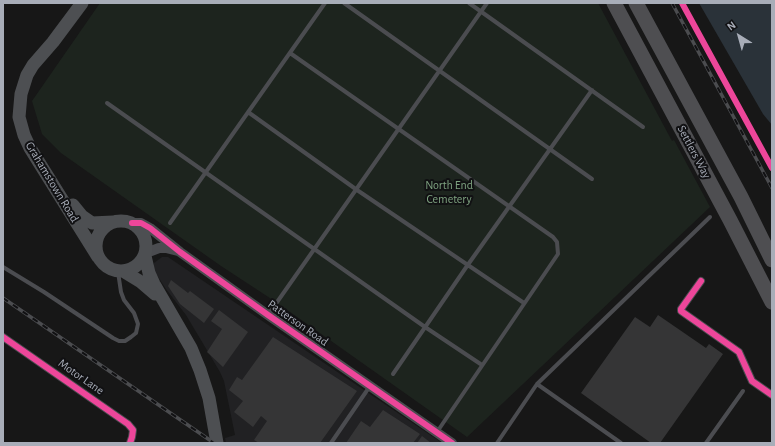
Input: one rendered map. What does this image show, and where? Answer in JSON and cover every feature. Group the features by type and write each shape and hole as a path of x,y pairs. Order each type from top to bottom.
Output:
{"highway":[{"name":"Settlers Way","path":"614,3 734,227 772,302"},
{"name":"Settlers Way","path":"636,3 741,198 772,260"},
{"path":"741,198 772,251"}],"main road":[{"name":"Grahamstown Road","path":"82,3 53,42 33,65 27,75 21,94 19,117 24,135 30,148 103,264 110,269 121,271 141,282 162,301"},
{"name":"Grahamstown Road","path":"53,42 35,75 27,96 26,112 29,130 37,148 82,216 92,222 113,222 122,220 138,226 143,232 146,239 147,246 145,254 149,273 162,301 191,348 200,370 209,398 217,443"},
{"path":"98,257 96,248 97,237 104,228 113,222"},
{"path":"121,271 132,269 139,264 145,254"}],"street":[{"name":"Patterson Road","path":"132,223 144,224 180,252 437,432 448,442"},
{"name":"Patterson Road","path":"145,254 166,248 180,252"},
{"path":"701,282 681,311 739,352 752,381 772,395"},
{"name":"Motor Lane","path":"3,336 128,424 133,430 130,443"}],"lane":[{"path":"170,223 325,3"},
{"path":"344,3 592,179"},
{"path":"469,3 643,126"},
{"path":"268,315 487,3"},
{"path":"290,53 553,237 558,246 558,254 437,432"},
{"path":"393,374 509,206 592,90"},
{"path":"107,103 425,327 482,365"},
{"path":"248,112 357,190 467,266 524,303"},
{"path":"497,443 537,384 710,217"},
{"path":"3,267 119,341 131,337 136,332 138,324 134,312 124,300 121,292 121,271"},
{"path":"537,384 621,443"},
{"path":"331,443 370,386"},
{"path":"706,443 744,391"}],"shaded area":[{"path":"699,3 772,3 772,125 763,114"},
{"path":"162,257 168,257 442,443 226,443 225,438 235,435 224,381 186,315 153,269 154,263"}],"green space":[{"name":"North End Cemetery","path":"100,3 598,3 672,141 674,140 710,207 467,437 61,153 42,134 32,101"}],"building":[{"path":"171,280 188,293 190,291 214,309 204,323 180,304 168,286"},
{"path":"219,310 248,332 223,367 207,352 222,329 211,321"},
{"path":"658,315 706,348 709,344 723,354 660,443 651,443 581,393 635,317 650,327"},
{"path":"273,337 357,391 320,443 259,443 254,440 267,421 261,416 253,427 234,412 243,401 229,390 237,377 242,380"},
{"path":"383,410 420,434 413,443 346,443 361,421 370,427"},
{"path":"422,436 431,443 417,443"}],"railway":[{"path":"672,3 772,188"},
{"path":"3,298 214,443"}],"cycle path":[{"path":"682,3 772,168"},
{"path":"132,223 141,223 150,228 180,252 268,315 452,443"},
{"path":"701,281 681,311 739,352 752,381 772,395"},
{"path":"3,337 128,424 133,430 130,443"}]}
